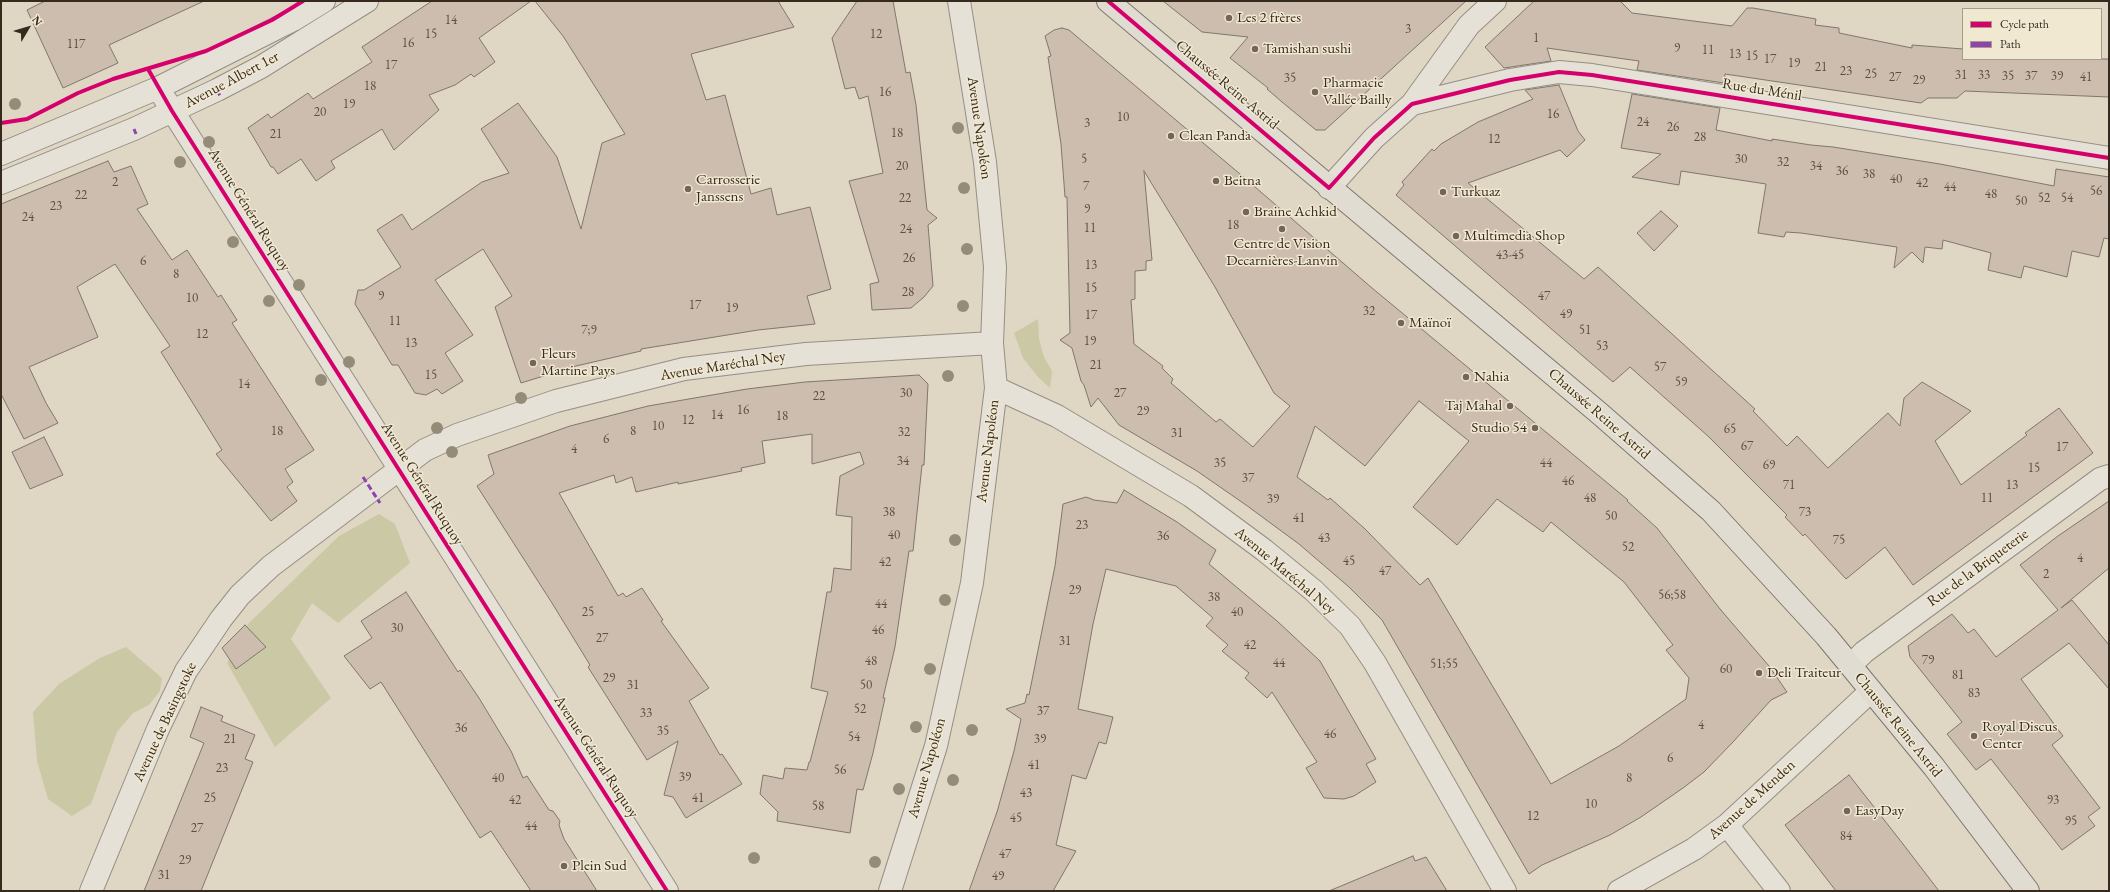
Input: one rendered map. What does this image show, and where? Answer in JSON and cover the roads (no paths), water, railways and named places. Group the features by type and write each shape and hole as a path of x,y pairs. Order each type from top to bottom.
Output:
{"main road":[{"name":"Chaussée Reine Astrid","path":"1108,1 1599,413 1711,511 1826,636 1934,768 2028,891"}],"street":[{"name":"Avenue Albert 1er","path":"1,154 158,88 293,20 324,1"},
{"name":"Avenue Albert 1er","path":"1,183 134,129 261,67 367,1"},
{"name":"Avenue Napoléon","path":"890,891 936,746 972,583 996,388 992,343 995,267 985,162 959,1"},
{"path":"1329,188 1374,138 1412,104 1469,25 1495,1"},
{"name":"Rue du Ménil","path":"1412,104 1510,80 1559,72 1599,76 2109,158"},
{"name":"Avenue Général Ruquoy","path":"158,88 667,891"},
{"name":"Avenue Maréchal Ney","path":"399,468 425,450 457,435 556,401 684,369 806,354 992,343"},
{"name":"Avenue Maréchal Ney","path":"996,388 1057,416 1191,496 1264,550 1314,590 1350,626 1375,662 1505,891"},
{"name":"Avenue de Basingstoke","path":"91,891 158,729 186,672 221,619 240,595 271,566 307,541 399,468"},
{"name":"Rue de la Briqueterie","path":"1851,666 1871,647 2094,484 2109,476"},
{"name":"Avenue de Menden","path":"1619,891 1694,849 1727,825 1871,691"},
{"path":"1727,825 1779,891"}],"place":[{"name":"Les 2 frères","path":"1229,18"},
{"name":"Tamishan sushi","path":"1255,49"},
{"name":"Pharmacie Vallée Bailly","path":"1315,92"},
{"name":"Clean Panda","path":"1171,136"},
{"name":"Beitna","path":"1216,181"},
{"name":"Carrosserie Janssens","path":"688,189"},
{"name":"Turkuaz","path":"1443,192"},
{"name":"Braine Achkid","path":"1246,212"},
{"name":"Centre de Vision Decarnières-Lanvin","path":"1282,229"},
{"name":"Multimedia Shop","path":"1456,236"},
{"name":"Maïnoï","path":"1401,323"},
{"name":"Fleurs Martine Pays","path":"533,363"},
{"name":"Nahia","path":"1466,377"},
{"name":"Taj Mahal","path":"1510,406"},
{"name":"Studio 54","path":"1535,428"},
{"name":"Deli Traiteur","path":"1759,673"},
{"name":"Royal Discus Center","path":"1974,736"},
{"name":"EasyDay","path":"1847,811"},
{"name":"Plein Sud","path":"564,866"}]}
